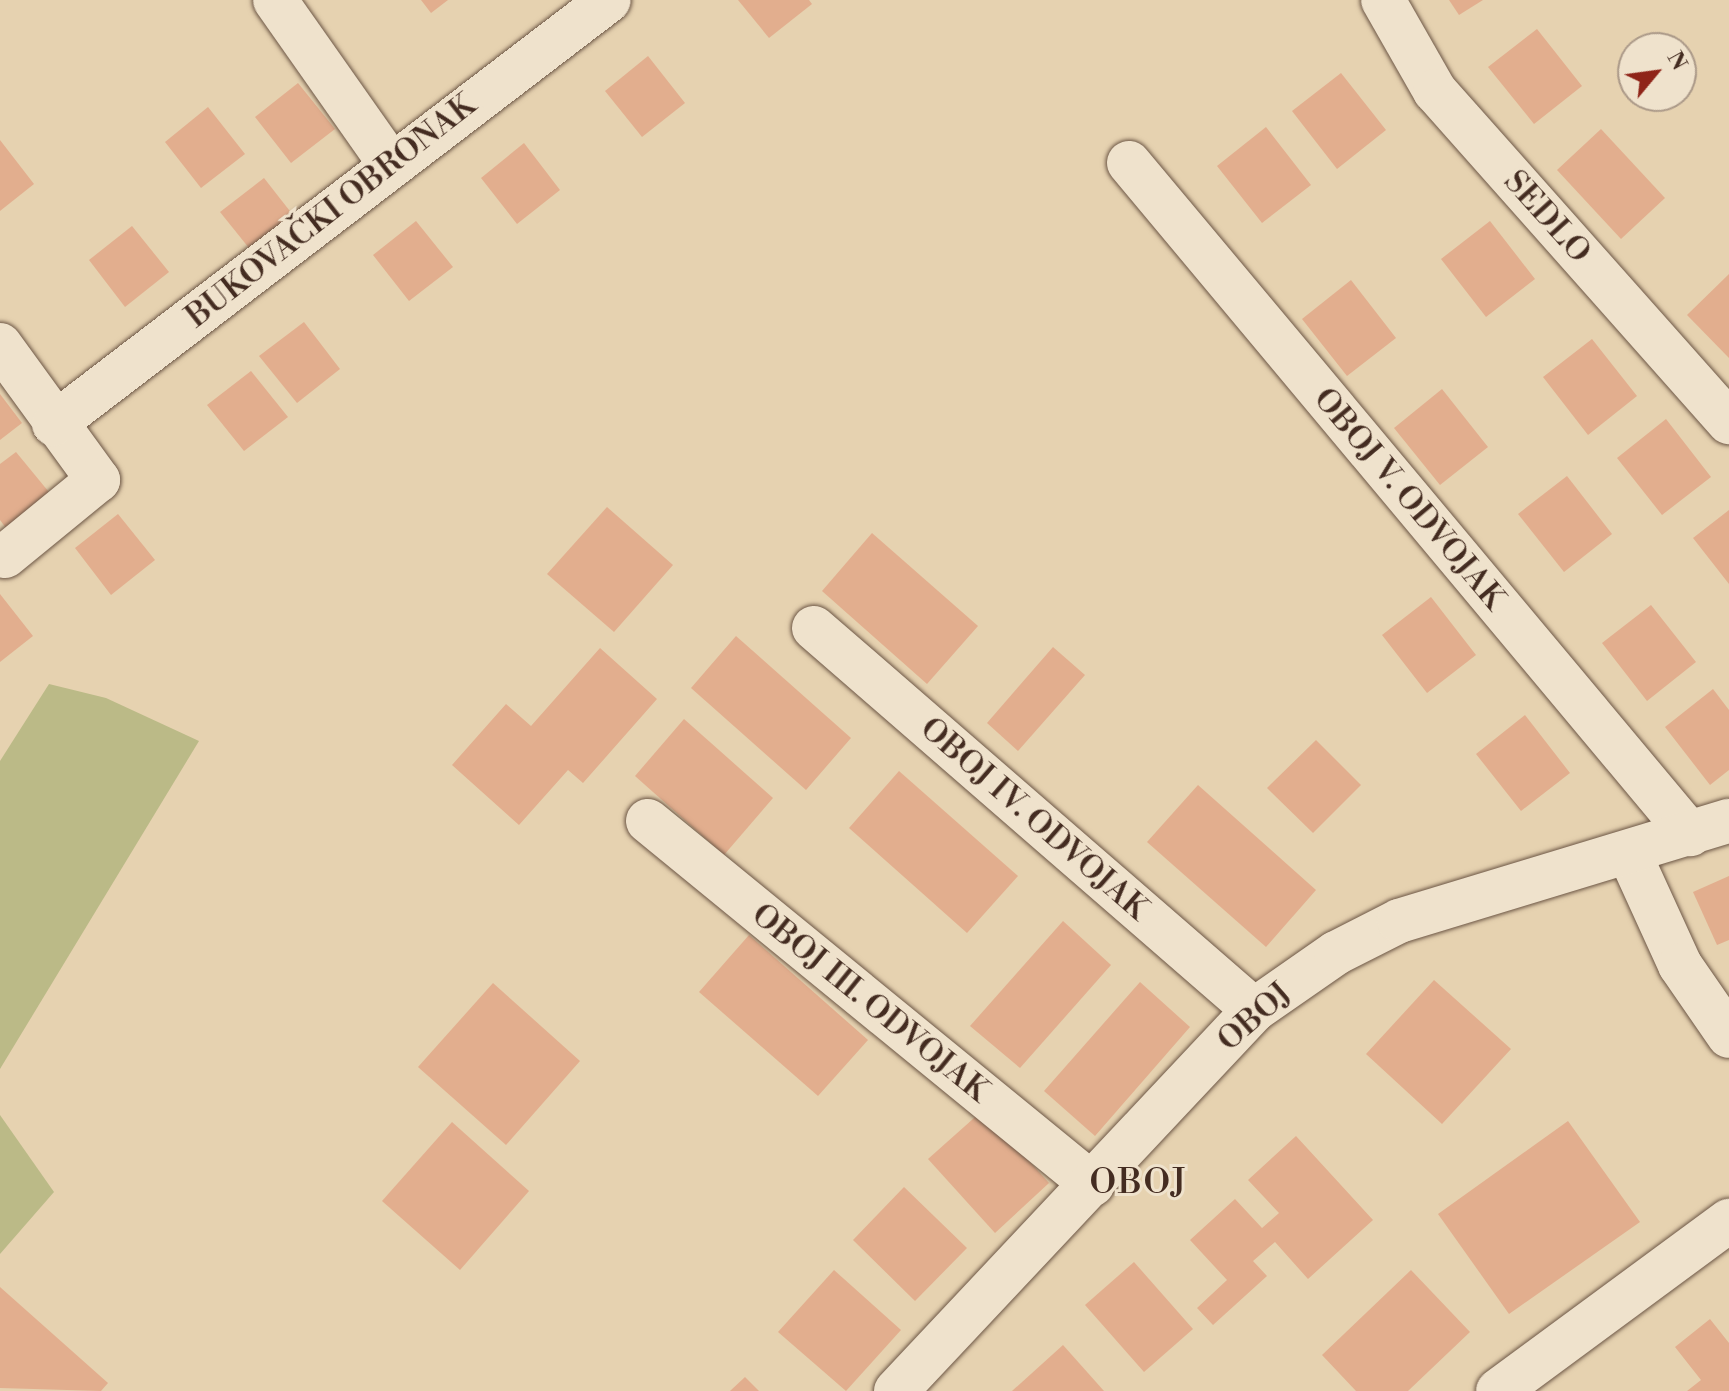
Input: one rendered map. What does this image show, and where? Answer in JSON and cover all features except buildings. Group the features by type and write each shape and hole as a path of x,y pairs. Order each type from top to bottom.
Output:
{"street":[{"path":"275,0 391,165"},
{"name":"BUKOVAČKI OBRONAK","path":"54,424 391,165 564,13 609,0"},
{"name":"SEDLO","path":"1383,0 1435,91 1729,422"},
{"name":"OBOJ V. ODVOJAK","path":"1129,163 1710,828"},
{"path":"0,345 54,424 98,480 5,556"},
{"name":"OBOJ IV. ODVOJAK","path":"814,628 1254,1010"},
{"name":"OBOJ III. ODVOJAK","path":"648,821 1092,1184"},
{"name":"OBOJ","path":"896,1391 1254,1010 1336,953 1399,921 1710,828"},
{"path":"1629,853 1680,965 1729,1036"},
{"path":"1498,1391 1729,1221"}],"shaded area":[{"path":"49,684 106,698 199,741 0,1069 0,761"},
{"path":"0,1115 54,1192 0,1254"}],"district":[{"name":"OBOJ","path":"1139,1184"}]}
